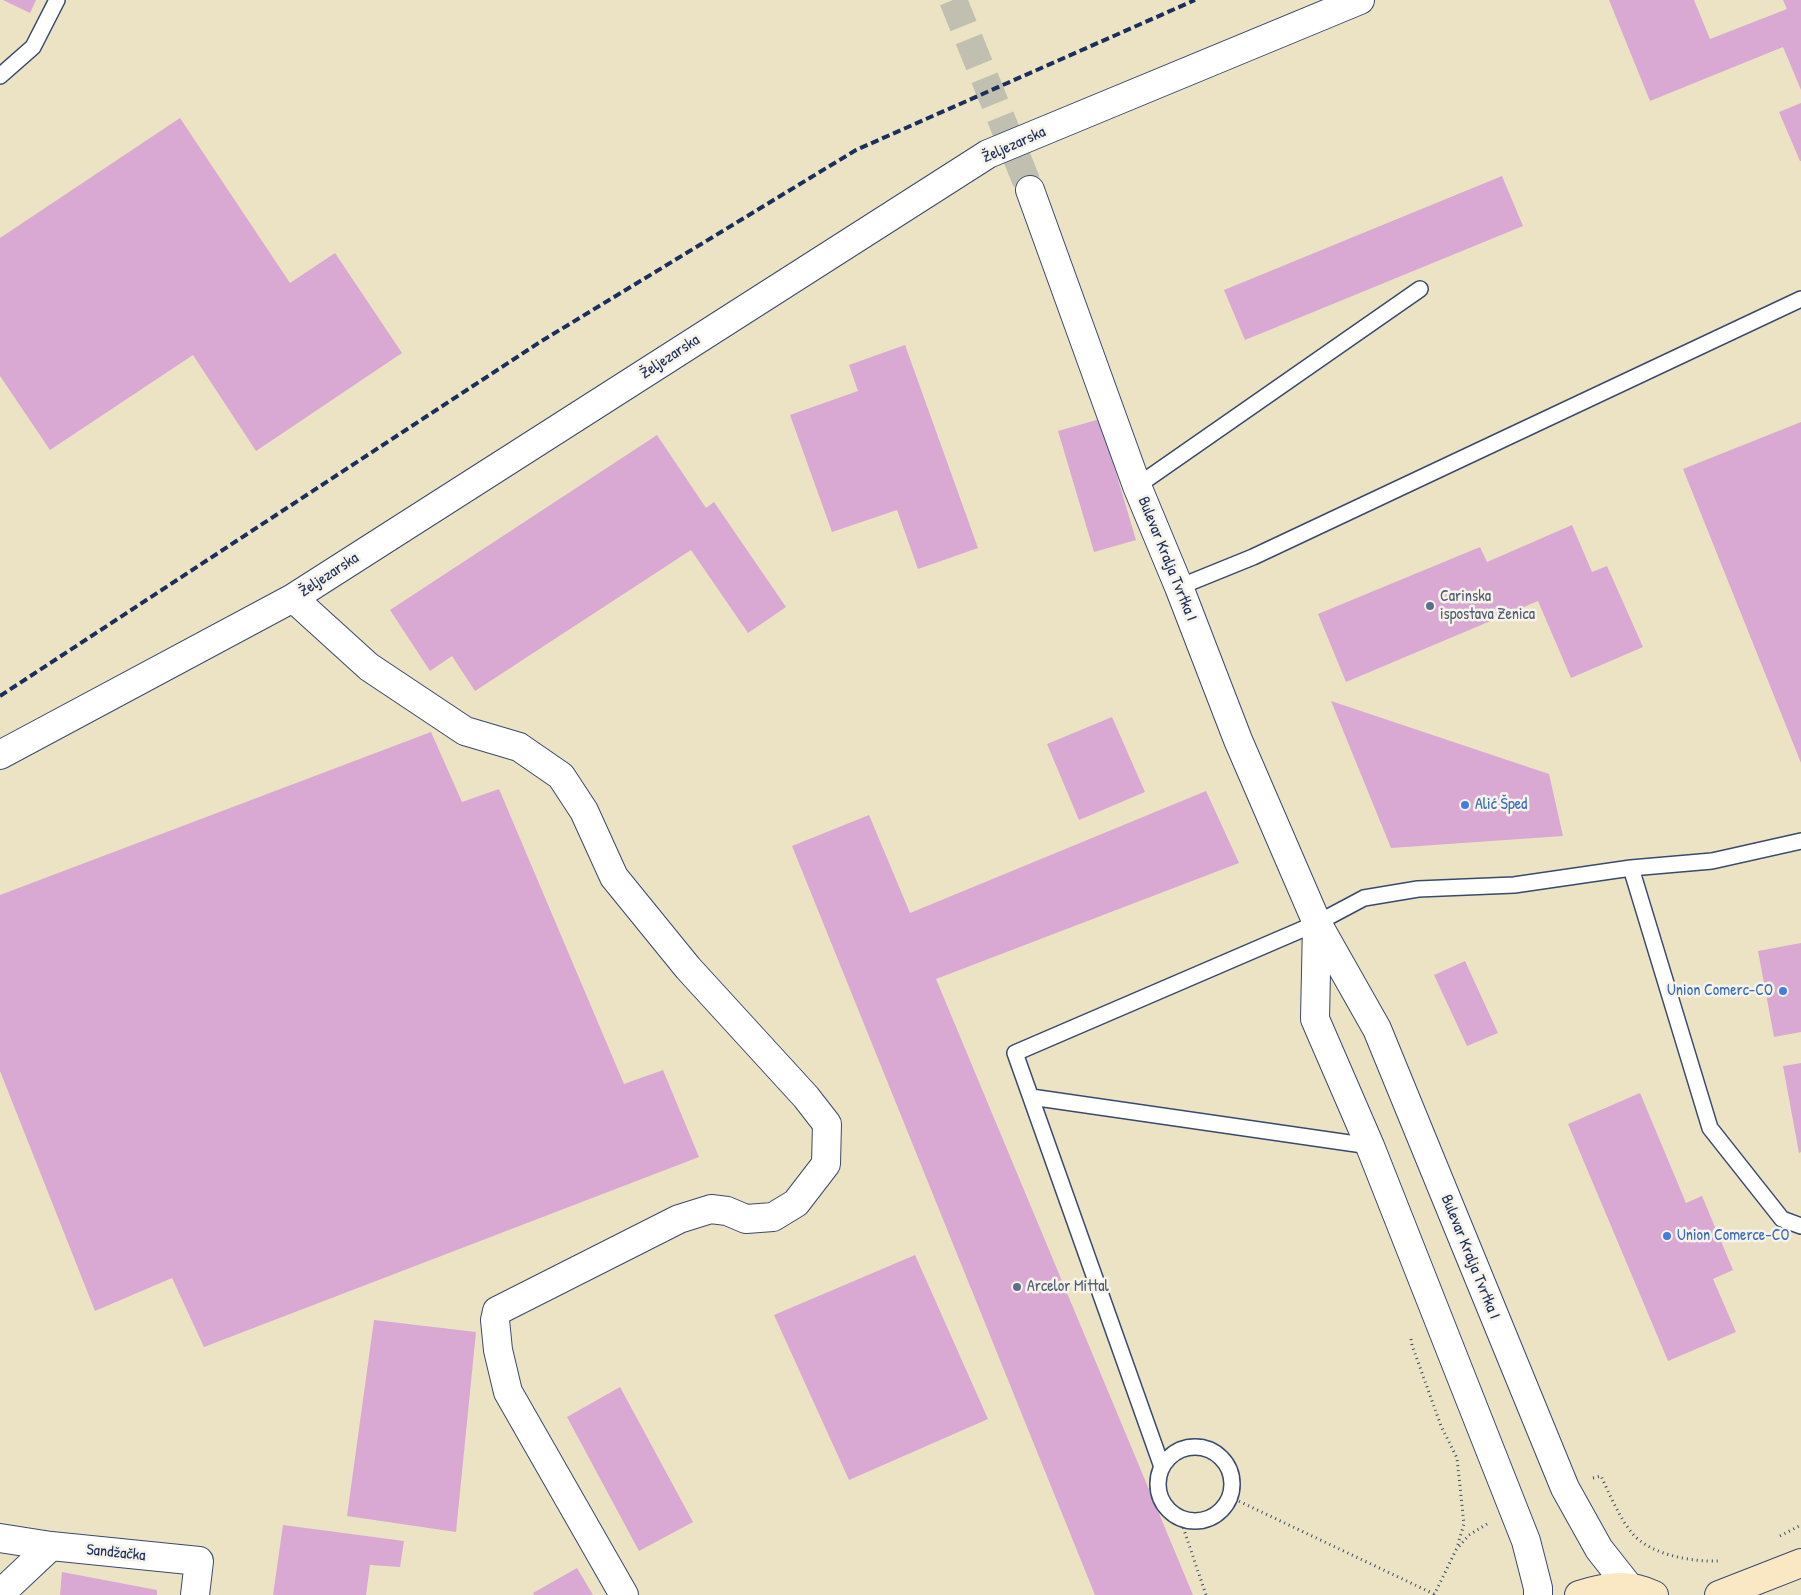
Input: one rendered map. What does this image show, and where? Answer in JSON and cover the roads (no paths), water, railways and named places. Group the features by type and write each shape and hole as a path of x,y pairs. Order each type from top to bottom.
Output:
{"main road":[{"path":"1719,1595 1801,1563"},
{"path":"1579,1595 1600,1588 1642,1591"}],"street":[{"name":"Željezarska","path":"0,755 293,598 988,154 1360,0"},
{"name":"Bulevar Kralja Tvrtka I","path":"1030,190 1137,486 1179,587 1238,740 1317,923 1377,1029 1566,1488 1599,1549 1642,1591"},
{"path":"293,598 369,667 409,694 464,730 519,747 561,776 584,811 614,877 688,968 806,1097 827,1124 826,1164 796,1203 773,1217 746,1219 727,1210 711,1210 680,1219 497,1310 495,1320 498,1350 508,1392 624,1595"},
{"name":"Bulevar Kralja Tvrtka I","path":"1317,923 1315,1019 1370,1146 1526,1541 1538,1588 1538,1595"},
{"name":"Sandžačka","path":"0,1538 51,1546 199,1561 195,1595"},
{"path":"0,1594 51,1546"}],"lane":[{"path":"0,76 33,47 57,0"},
{"path":"1137,486 1420,289"},
{"path":"1179,587 1253,557 1801,299"},
{"path":"1162,1467 1170,1457 1180,1450 1192,1447 1204,1448 1216,1453 1225,1462 1231,1473 1233,1485 1230,1497 1224,1508 1214,1516 1203,1520 1191,1521 1180,1518 1162,1502 1158,1478 1162,1467 1015,1053 1317,923 1364,898 1418,889 1514,885 1631,868 1712,861 1801,841"},
{"path":"1631,868 1710,1128 1782,1219 1801,1226"},
{"path":"1030,1097 1370,1146"}],"tunnel":[{"path":"953,0 1030,190"}],"railway":[{"path":"0,696 540,342 856,150 1195,0"}],"place":[{"name":"Carinska ispostava Zenica","path":"1430,606"},
{"name":"Alić Šped","path":"1465,805"},
{"name":"Union Comerc-CO","path":"1783,991"},
{"name":"Union Comerce-CO","path":"1667,1236"},
{"name":"Arcelor Mittal","path":"1017,1287"}]}
